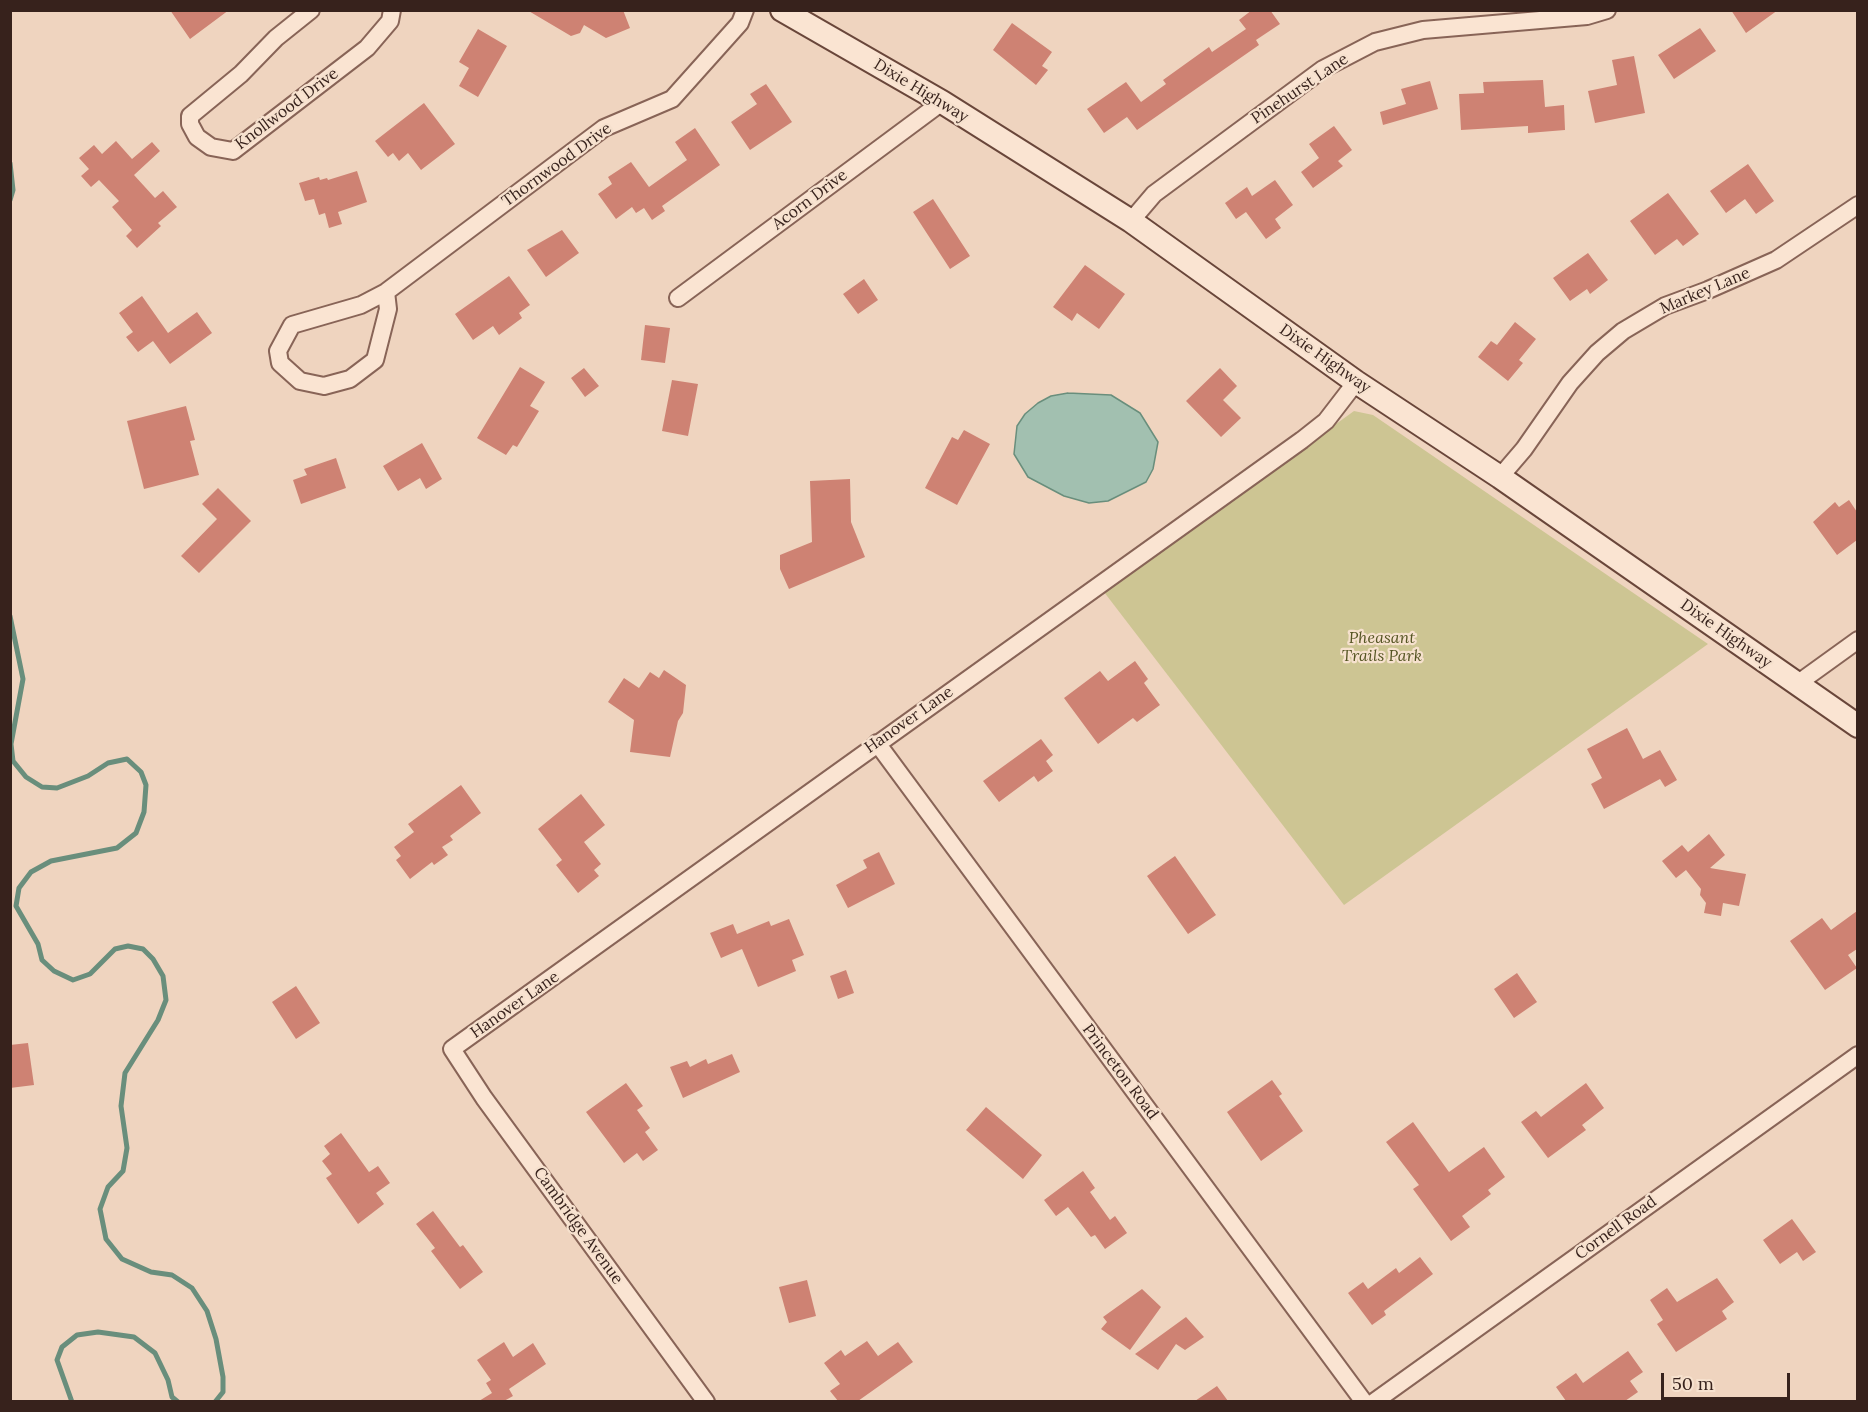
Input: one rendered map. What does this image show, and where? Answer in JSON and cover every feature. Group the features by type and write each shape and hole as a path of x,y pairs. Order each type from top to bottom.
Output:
{"main road":[{"name":"Dixie Highway","path":"792,13 942,102 1131,221 1356,382 1500,477 1857,726"}],"street":[{"name":"Knollwood Drive","path":"311,10 276,38 241,74 190,116 190,124 197,137 212,147 233,151 367,48 390,21 392,10"},
{"name":"Thornwood Drive","path":"386,292 387,309 375,360 350,379 324,386 300,381 280,363 278,351 292,325 361,305 386,292 604,128 672,99 740,23 745,10"},
{"name":"Pinehurst Lane","path":"1131,221 1154,194 1304,83 1345,56 1375,42 1423,30 1587,16 1607,10"},
{"name":"Acorn Drive","path":"678,298 942,102"},
{"name":"Markey Lane","path":"1500,477 1524,449 1570,383 1597,353 1623,331 1665,306 1708,291 1776,260 1857,205"},
{"name":"Hanover Lane","path":"452,1049 876,743 1302,440 1326,421 1356,382"},
{"path":"1797,684 1857,640"},
{"name":"Princeton Road","path":"876,743 1364,1401"},
{"name":"Cambridge Avenue","path":"452,1049 484,1098 706,1401"},
{"name":"Cornell Road","path":"1374,1401 1857,1055"}],"green space":[{"name":"Pheasant Trails Park","path":"1354,411 1373,415 1708,644 1344,905 1104,592"}],"shaded area":[{"path":"1068,393 1111,395 1140,413 1158,442 1153,469 1146,482 1108,501 1089,503 1064,496 1028,477 1014,454 1017,426 1025,414 1038,403 1051,396"}],"building":[{"path":"170,10 229,10 190,39"},
{"path":"527,10 623,10 630,28 606,38 584,25 580,33 571,36"},
{"path":"1252,10 1270,10 1280,24 1256,40 1259,45 1137,130 1127,117 1104,133 1087,109 1126,82 1141,102 1166,84 1163,80 1209,47 1212,52 1246,29 1239,20"},
{"path":"1731,10 1778,10 1746,33"},
{"path":"1012,23 1052,52 1042,66 1048,70 1036,85 993,50"},
{"path":"1700,28 1716,51 1674,79 1658,55"},
{"path":"478,29 507,46 478,97 459,86 469,68 459,62"},
{"path":"1634,56 1645,113 1595,123 1588,91 1617,85 1612,60"},
{"path":"1543,80 1545,107 1564,105 1565,130 1528,133 1528,126 1461,130 1459,94 1484,93 1483,82"},
{"path":"1430,81 1438,109 1383,125 1380,112 1406,104 1401,89"},
{"path":"766,84 792,122 750,150 731,122 757,104 750,94"},
{"path":"424,103 455,144 421,170 408,153 399,161 393,153 388,157 375,141"},
{"path":"1334,126 1352,150 1338,161 1343,166 1313,188 1301,172 1319,158 1309,144"},
{"path":"695,128 720,165 662,206 665,211 652,220 644,208 636,213 632,207 616,219 598,194 612,184 608,177 631,162 649,187 687,160 675,142"},
{"path":"116,141 132,159 152,142 160,151 134,175 155,198 163,191 177,207 158,223 161,226 137,248 126,236 132,230 112,207 119,201 99,180 91,187 81,176 89,169 79,158 94,145 102,154"},
{"path":"1748,164 1774,201 1756,214 1745,199 1726,213 1710,191"},
{"path":"357,171 367,202 338,212 342,224 329,228 325,213 319,215 314,199 305,201 299,183 319,177 320,180 327,178 328,180"},
{"path":"1275,180 1293,205 1275,219 1281,228 1266,239 1246,212 1236,219 1225,203 1247,187 1252,196"},
{"path":"1668,193 1699,234 1683,246 1677,239 1655,255 1630,221"},
{"path":"933,199 970,256 950,269 913,212"},
{"path":"562,230 579,253 546,277 527,250"},
{"path":"1588,253 1608,280 1590,294 1587,289 1570,301 1553,278"},
{"path":"1085,265 1125,294 1099,329 1077,313 1072,321 1053,307"},
{"path":"509,276 530,305 519,313 522,318 499,335 493,326 473,340 455,314"},
{"path":"864,279 878,300 858,314 843,294"},
{"path":"142,296 168,333 197,312 212,333 170,364 153,341 138,352 126,337 133,332 119,313"},
{"path":"1515,322 1536,339 1519,360 1523,363 1508,381 1478,357 1491,341 1497,345"},
{"path":"645,325 670,328 665,363 641,360"},
{"path":"520,367 545,382 530,406 539,411 517,447 513,445 506,455 477,438"},
{"path":"584,368 599,386 585,397 571,378"},
{"path":"1220,368 1237,386 1223,400 1241,418 1221,437 1186,401"},
{"path":"672,380 698,384 688,436 662,431"},
{"path":"186,406 195,440 190,441 199,475 144,489 127,421"},
{"path":"964,430 990,444 957,505 925,488 952,437 958,440"},
{"path":"422,443 442,479 426,489 420,478 398,491 383,466"},
{"path":"336,458 346,488 301,504 293,480 307,475 304,469"},
{"path":"850,479 851,522 865,557 789,589 780,569 780,555 812,542 810,481"},
{"path":"218,488 251,521 199,573 181,556 217,519 202,504"},
{"path":"1849,500 1857,512 1857,540 1837,555 1813,522 1835,502 1839,507"},
{"path":"1135,661 1148,679 1144,683 1160,705 1137,722 1133,718 1098,744 1064,698 1100,671 1108,681"},
{"path":"664,670 686,685 683,713 678,721 670,757 630,752 634,720 608,702 624,678 639,688 650,672 659,678"},
{"path":"1627,728 1643,759 1660,750 1677,780 1665,787 1660,779 1604,809 1591,784 1602,778 1587,749"},
{"path":"1041,739 1053,755 1046,761 1053,771 1038,782 1034,776 999,802 983,781"},
{"path":"461,785 481,813 450,836 453,840 442,847 448,855 434,865 432,862 410,879 396,860 401,856 394,847 414,832 408,824"},
{"path":"581,794 605,825 584,842 601,864 594,870 599,876 578,893 556,865 562,860 538,829"},
{"path":"1709,834 1725,855 1710,868 1746,874 1739,906 1723,903 1721,916 1704,913 1706,903 1700,895 1701,889 1686,870 1676,878 1662,861 1682,845 1688,852"},
{"path":"879,852 895,884 848,908 836,885 867,868 863,860"},
{"path":"1175,856 1216,915 1188,934 1147,876"},
{"path":"1857,911 1857,949 1848,955 1857,968 1825,990 1790,941 1822,918 1831,930"},
{"path":"789,919 804,955 792,960 796,971 758,987 742,949 721,958 710,933 733,924 737,934 769,921 771,926"},
{"path":"846,970 854,993 838,999 830,976"},
{"path":"1517,973 1537,1002 1514,1018 1494,989"},
{"path":"296,986 320,1023 296,1039 272,1002"},
{"path":"28,1043 34,1085 10,1088 10,1045"},
{"path":"732,1054 740,1072 683,1098 670,1067 687,1061 690,1067 706,1059 708,1064"},
{"path":"1272,1080 1282,1094 1279,1096 1303,1131 1261,1161 1227,1112"},
{"path":"626,1083 643,1106 637,1110 650,1128 645,1132 658,1150 643,1161 637,1153 624,1163 586,1112"},
{"path":"1586,1083 1604,1108 1582,1125 1586,1130 1548,1158 1521,1122 1536,1111 1541,1117"},
{"path":"986,1107 1042,1155 1023,1179 966,1130"},
{"path":"1413,1122 1449,1172 1484,1147 1505,1177 1488,1190 1491,1194 1462,1216 1470,1227 1451,1241 1413,1189 1419,1185 1386,1142"},
{"path":"341,1133 369,1172 378,1166 390,1183 376,1193 384,1204 358,1224 326,1178 332,1174 322,1161 330,1154 324,1146"},
{"path":"1083,1171 1095,1188 1090,1192 1110,1220 1115,1216 1127,1233 1105,1249 1095,1235 1091,1237 1068,1207 1056,1216 1044,1200"},
{"path":"433,1211 460,1247 463,1245 483,1272 460,1289 431,1251 435,1248 416,1224"},
{"path":"1792,1219 1816,1252 1803,1261 1797,1252 1780,1264 1763,1240"},
{"path":"1420,1257 1433,1274 1384,1311 1386,1315 1372,1325 1348,1293 1363,1282 1368,1289 1396,1268 1399,1273"},
{"path":"1717,1278 1734,1302 1722,1311 1727,1319 1676,1352 1657,1324 1663,1320 1650,1300 1667,1288 1677,1302"},
{"path":"807,1280 816,1316 789,1323 779,1287"},
{"path":"1142,1289 1161,1307 1130,1350 1101,1329 1107,1322 1103,1317"},
{"path":"1186,1317 1204,1337 1185,1350 1176,1344 1158,1370 1135,1354"},
{"path":"867,1341 878,1356 898,1342 913,1362 858,1401 838,1401 830,1391 840,1384 824,1363 841,1350 845,1356"},
{"path":"504,1342 513,1357 533,1343 546,1364 509,1389 513,1396 504,1401 479,1401 492,1393 486,1383 491,1380 477,1360"},
{"path":"1628,1351 1643,1372 1630,1381 1638,1392 1625,1401 1566,1401 1556,1387 1576,1373 1583,1383"},
{"path":"1217,1386 1228,1401 1195,1401"}],"waterway":[{"path":"10,163 13,190 10,200"},
{"path":"10,616 23,679 11,744 13,761 26,777 42,787 57,788 88,776 108,763 127,759 141,772 146,785 144,812 136,833 117,848 51,861 31,872 19,888 16,906 38,944 42,960 54,971 73,980 90,974 115,949 128,946 143,949 153,959 163,976 166,1000 158,1020 125,1073 121,1106 127,1148 123,1171 108,1187 100,1209 106,1239 122,1259 151,1272 172,1275 192,1288 207,1311 216,1339 223,1377 223,1392 215,1402"},
{"path":"72,1402 57,1360 62,1347 77,1335 98,1332 134,1337 155,1353 168,1380 172,1397 178,1402"}]}
